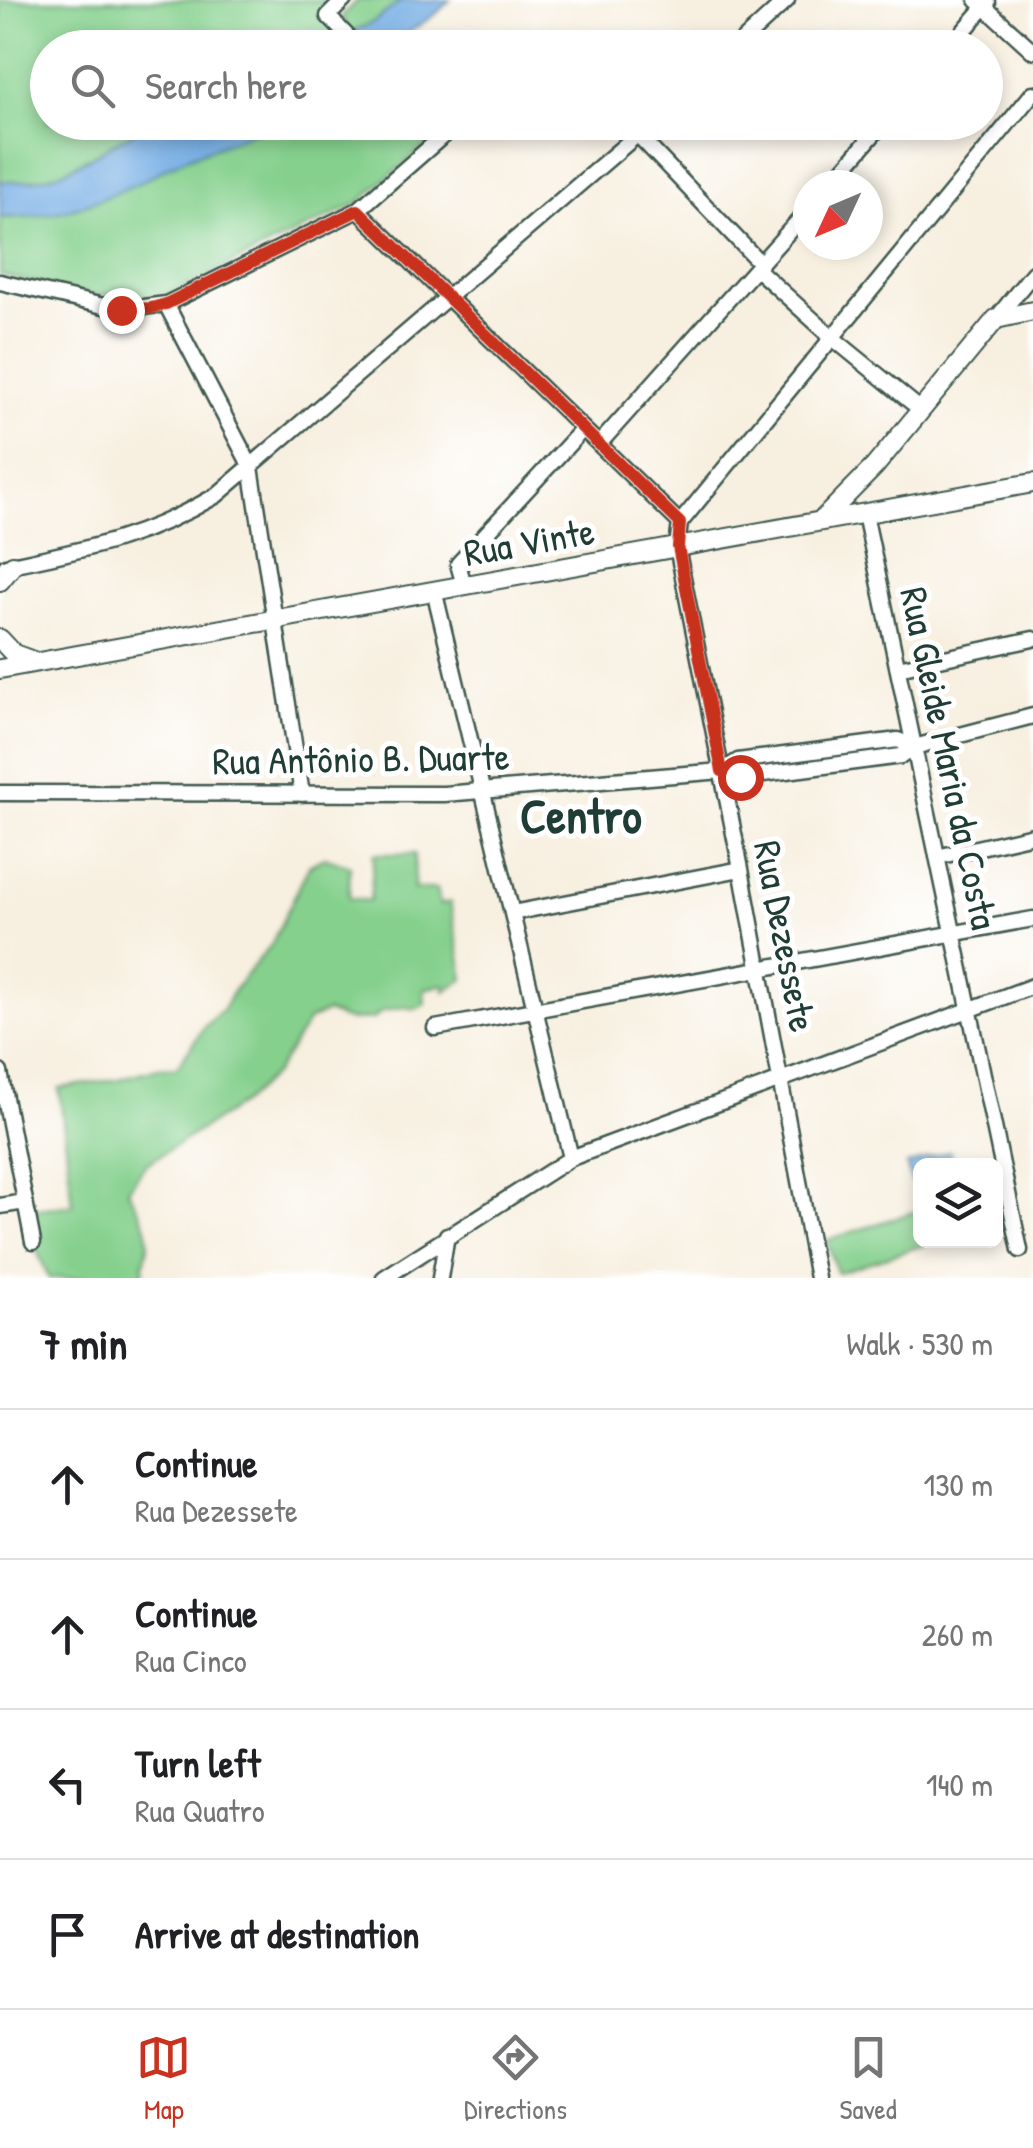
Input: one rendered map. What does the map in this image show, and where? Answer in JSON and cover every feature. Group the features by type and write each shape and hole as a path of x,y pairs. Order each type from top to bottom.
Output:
{"main road":[{"path":"820,522 875,466 996,319 1033,311"},
{"path":"865,514 867,489 875,466"},
{"name":"Rua Vinte","path":"0,669 1033,483"},
{"path":"0,581 7,566"},
{"path":"0,639 14,654 36,662"}],"street":[{"path":"342,30 328,16 344,0"},
{"path":"755,30 788,0"},
{"path":"963,30 984,2 1033,51"},
{"path":"1003,130 1033,93"},
{"path":"0,282 121,310 166,304 358,210 439,140"},
{"path":"7,566 138,536 192,510 252,467 632,140"},
{"path":"643,140 759,267 834,339 921,410"},
{"path":"843,170 869,140"},
{"path":"358,210 680,523 995,140"},
{"path":"599,444 793,227"},
{"path":"996,319 1033,273"},
{"path":"166,304 252,467 302,794"},
{"path":"464,585 458,564 583,429"},
{"name":"Rua Gleide Maria da Costa","path":"865,514 1020,1250"},
{"name":"Rua Dezessete","path":"680,523 678,547 742,869 816,1278"},
{"path":"434,590 570,1158"},
{"path":"898,668 1033,639"},
{"name":"Rua Antônio B. Duarte","path":"0,793 483,792 722,771 738,761 898,740 914,747 1033,716"},
{"path":"938,858 1033,835"},
{"path":"512,913 742,869"},
{"path":"435,1028 1033,918"},
{"path":"384,1278 570,1158 1033,986"},
{"path":"0,1072 33,1242"},
{"path":"0,1206 25,1202"},
{"path":"440,1278 447,1235"}],"green space":[{"path":"0,0 335,0 322,13 341,30 30,30 30,140 119,140 44,178 0,181"},
{"path":"358,0 402,0 356,30 348,30 342,15"},
{"path":"233,140 432,140 357,204 160,298 100,295 0,275 0,217 37,216 90,203"},
{"path":"374,854 415,854 414,889 436,889 440,905 450,902 464,979 445,991 445,984 424,989 425,1004 416,1009 404,1007 382,1011 373,1019 348,1020 326,1012 309,1020 275,1073 244,1102 145,1165 128,1190 147,1231 144,1278 49,1278 33,1242 27,1210 73,1205 59,1088 177,1067 204,1027 222,1010 271,945 309,866 325,857 350,866 349,898 370,901"},
{"path":"913,1212 914,1248 837,1273 827,1240"}],"water":[{"path":"402,0 450,0 412,30 356,30 374,22"},
{"path":"119,140 233,140 90,203 37,216 0,217 0,181 44,178"},
{"path":"950,1151 952,1158 928,1158"},
{"path":"913,1163 913,1185 906,1165"}],"district":[{"name":"Centro","path":"581,815"}],"route":[{"path":"121,310 166,304 358,210 680,523 678,547 722,771 740,777"}]}
